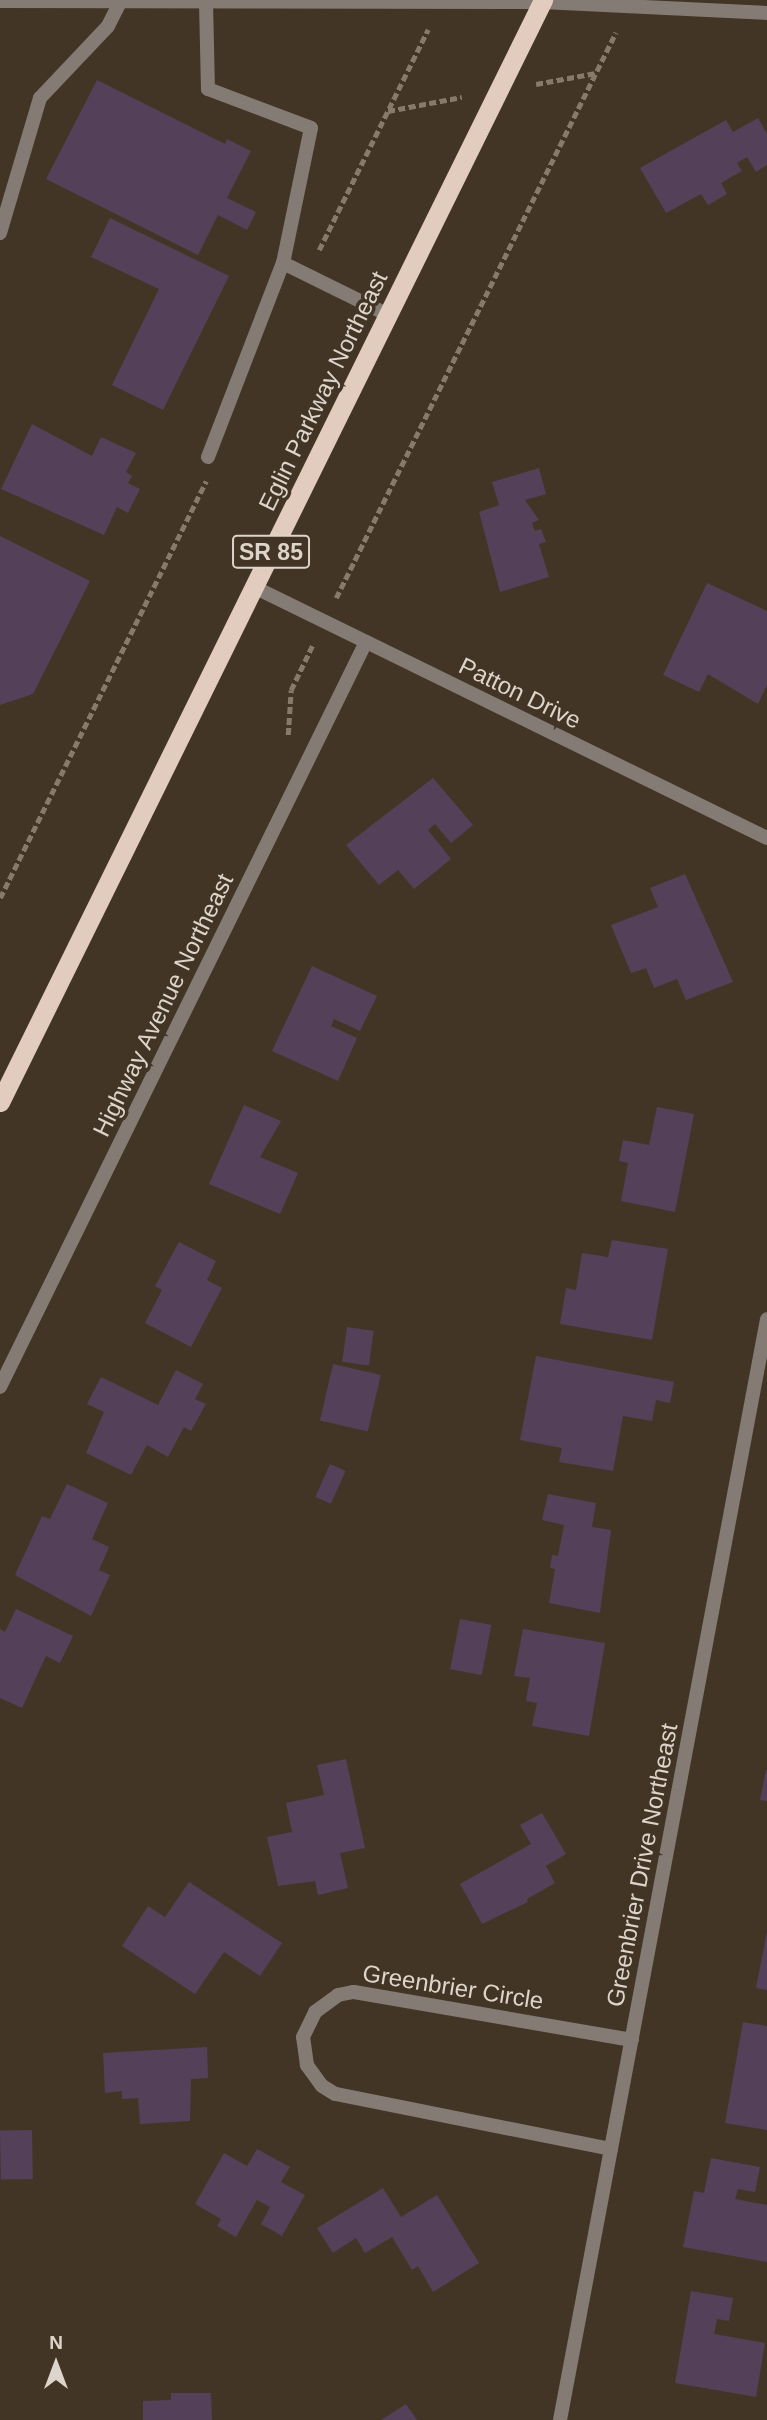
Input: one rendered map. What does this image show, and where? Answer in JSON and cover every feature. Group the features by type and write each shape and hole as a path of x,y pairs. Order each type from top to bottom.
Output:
{"highway":[{"name":"Eglin Parkway Northeast","path":"0,1102 542,1"}],"street":[{"path":"0,1 542,1 767,13"},
{"path":"0,233 40,98 108,26 120,2"},
{"path":"206,2 208,89 311,128 283,263 208,457"},
{"path":"283,263 388,314"},
{"name":"Patton Drive","path":"254,587 767,838"},
{"name":"Highway Avenue Northeast","path":"0,1387 366,642"},
{"name":"Greenbrier Drive Northeast","path":"560,2420 767,1319"},
{"name":"Greenbrier Circle","path":"611,2149 335,2094 322,2086 307,2065 303,2038 315,2012 338,1995 354,1992 632,2040"}],"path":[{"path":"288,738 291,690 629,6"}],"building":[{"path":"97,80 225,144 227,139 251,151 227,198 256,212 247,230 218,215 198,255 46,179"},
{"path":"758,118 767,134 767,165 756,172 747,157 737,163 742,171 721,183 727,194 708,205 701,194 666,213 640,168 726,120 733,132"},
{"path":"110,218 229,276 163,410 112,385 159,289 91,257"},
{"path":"32,424 92,456 101,437 136,453 126,472 132,476 128,483 140,489 128,513 117,507 104,535 1,489"},
{"path":"539,468 546,494 525,500 539,520 532,523 535,531 541,529 546,542 539,544 549,577 500,592 479,512 499,505 492,482"},
{"path":"0,536 90,581 33,694 0,705"},
{"path":"707,583 767,611 767,685 758,704 708,674 699,692 663,675"},
{"path":"433,778 473,825 451,843 435,824 428,830 451,859 414,889 398,870 379,885 346,845"},
{"path":"685,874 733,982 686,1000 677,979 654,988 646,968 631,973 611,925 658,907 650,888"},
{"path":"312,966 377,996 360,1031 334,1019 331,1026 357,1038 338,1081 272,1051"},
{"path":"244,1105 281,1121 260,1157 298,1173 280,1214 209,1184"},
{"path":"657,1107 694,1114 675,1212 621,1201 628,1163 619,1161 623,1140 649,1145"},
{"path":"612,1240 668,1249 652,1340 560,1324 566,1288 576,1290 582,1253 608,1257"},
{"path":"179,1242 216,1261 207,1280 222,1288 191,1347 145,1323 162,1290 155,1286"},
{"path":"347,1327 374,1331 369,1365 342,1362"},
{"path":"536,1356 674,1382 670,1403 656,1400 652,1421 623,1416 613,1471 559,1462 562,1448 520,1440"},
{"path":"333,1364 381,1375 368,1432 320,1421"},
{"path":"176,1370 203,1384 195,1399 206,1404 191,1431 184,1427 168,1457 147,1445 131,1475 86,1453 104,1412 87,1404 101,1377 158,1405"},
{"path":"330,1464 346,1471 331,1504 315,1497"},
{"path":"67,1484 108,1503 92,1539 109,1547 99,1570 110,1575 91,1616 15,1575 42,1516 50,1519"},
{"path":"548,1494 596,1503 592,1527 611,1530 600,1613 549,1603 555,1569 550,1568 552,1555 558,1556 564,1525 542,1520"},
{"path":"16,1609 73,1636 60,1663 46,1656 22,1708 0,1698 0,1629 5,1632"},
{"path":"460,1619 491,1625 482,1675 450,1669"},
{"path":"523,1629 605,1643 589,1736 532,1726 537,1703 526,1701 530,1678 514,1676"},
{"path":"346,1759 365,1848 340,1853 348,1888 318,1895 315,1881 278,1886 267,1837 292,1832 286,1803 324,1795 317,1765"},
{"path":"767,1770 767,1801 760,1800"},
{"path":"542,1813 566,1854 546,1866 555,1883 527,1899 528,1902 482,1924 460,1884 531,1844 520,1825"},
{"path":"189,1882 282,1943 260,1976 224,1952 195,1994 122,1946 148,1906 165,1917"},
{"path":"767,1931 767,1990 756,1988"},
{"path":"743,2022 767,2026 767,2130 725,2123"},
{"path":"207,2047 208,2078 191,2079 190,2121 140,2124 138,2098 122,2099 122,2091 105,2093 103,2053"},
{"path":"32,2130 33,2179 1,2180 0,2131"},
{"path":"257,2149 290,2167 281,2182 305,2195 282,2236 261,2224 270,2207 257,2200 236,2237 217,2226 221,2219 195,2204 224,2153 247,2166"},
{"path":"711,2158 760,2167 755,2192 738,2189 735,2199 767,2205 767,2262 683,2247 694,2191 704,2193"},
{"path":"383,2188 401,2217 437,2195 479,2263 433,2292 418,2266 412,2270 392,2237 365,2253 356,2238 333,2253 317,2228"},
{"path":"691,2291 733,2298 729,2321 717,2319 714,2334 765,2343 756,2397 675,2383"},
{"path":"171,2393 211,2393 212,2420 143,2420 143,2401 171,2400"},
{"path":"406,2404 417,2420 381,2420"}]}
